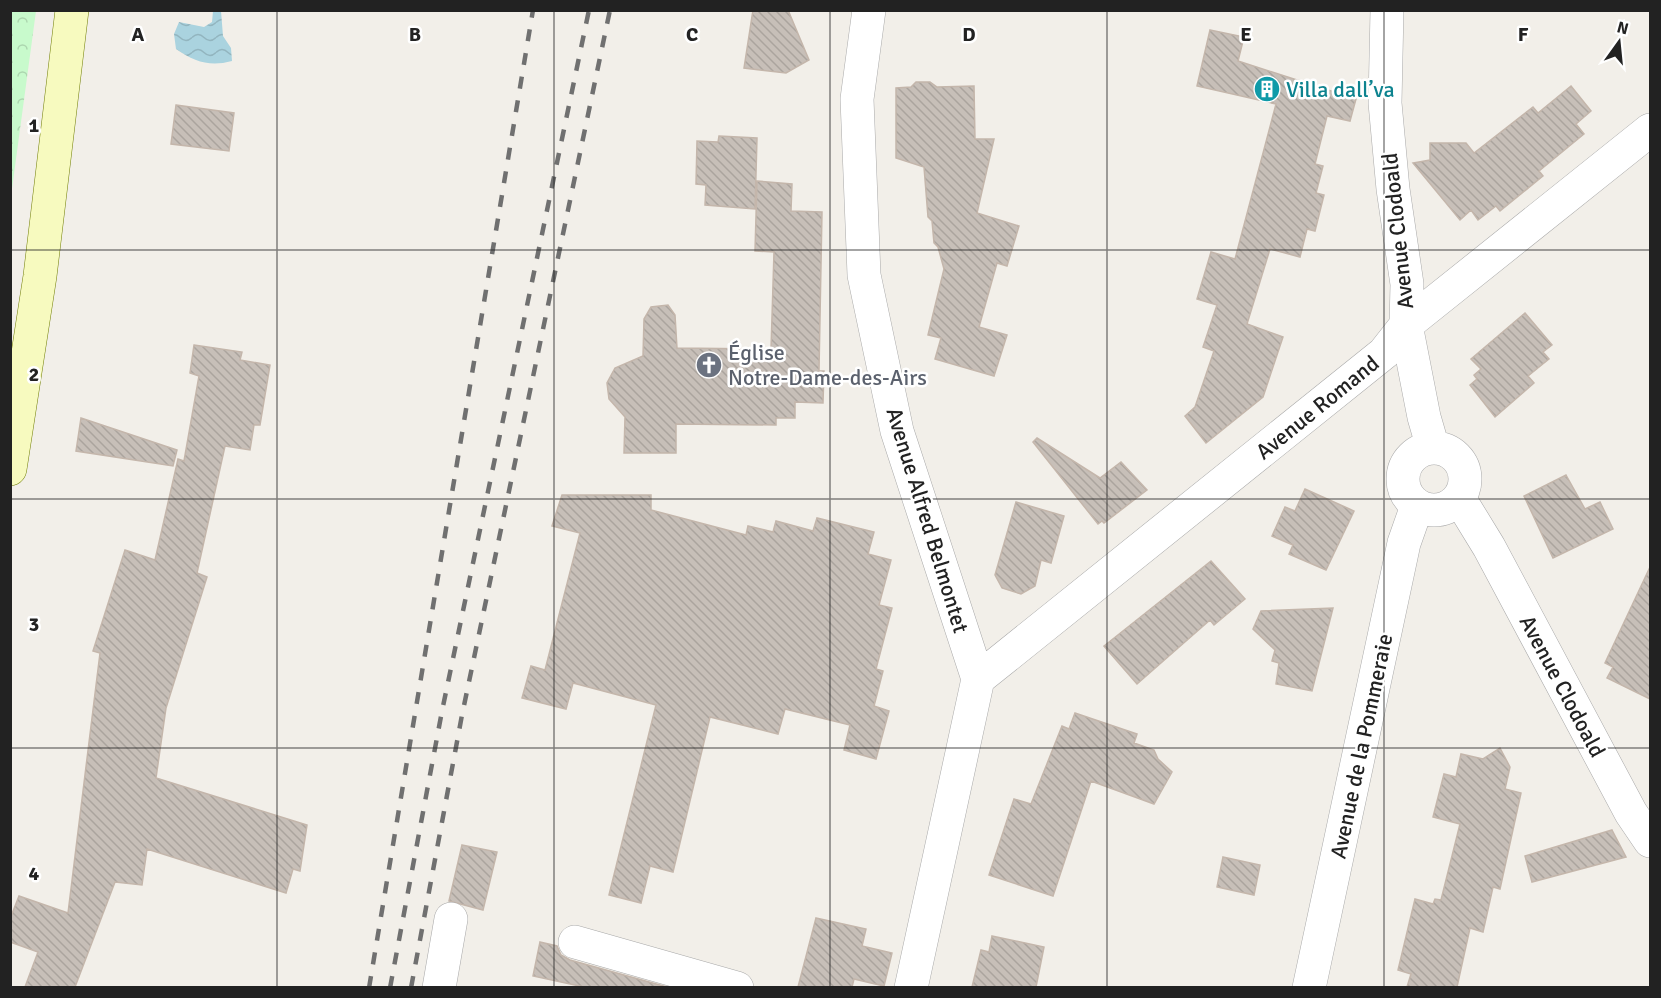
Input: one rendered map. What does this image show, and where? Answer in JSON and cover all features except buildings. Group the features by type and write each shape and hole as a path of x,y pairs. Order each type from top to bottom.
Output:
{"main road":[{"path":"10,469 40,276 72,10"}],"street":[{"name":"Avenue Alfred Belmontet","path":"870,10 857,99 864,275 897,431 978,679"},
{"name":"Avenue Clodoald","path":"1387,10 1385,103 1393,189 1407,284 1406,325 1424,417 1433,448"},
{"name":"Avenue Romand","path":"978,679 1384,353 1406,325 1650,130"},
{"path":"1433,448 1453,454 1460,462 1466,476 1465,487 1459,498 1445,509 1435,511 1418,506 1404,488 1406,467 1419,452 1433,448"},
{"name":"Avenue Clodoald","path":"1459,498 1489,547 1631,813 1650,841"},
{"name":"Avenue de la Pommeraie","path":"1309,987 1404,543 1418,506"},
{"path":"911,987 978,679"},
{"path":"439,987 451,919"},
{"path":"575,942 737,987"}],"green space":[{"path":"10,11 36,11 11,196"}],"water":[{"path":"213,11 221,11 223,36 231,48 232,61 203,62 176,49 174,34 179,22 204,27 212,22"}],"railway":[{"path":"369,988 533,10"},
{"path":"390,988 442,711 589,10"},
{"path":"411,988 462,715 610,10"}],"place":[{"name":"Villa dall’va","path":"1267,89"},
{"name":"Église Notre-Dame-des-Airs","path":"709,365"}]}
